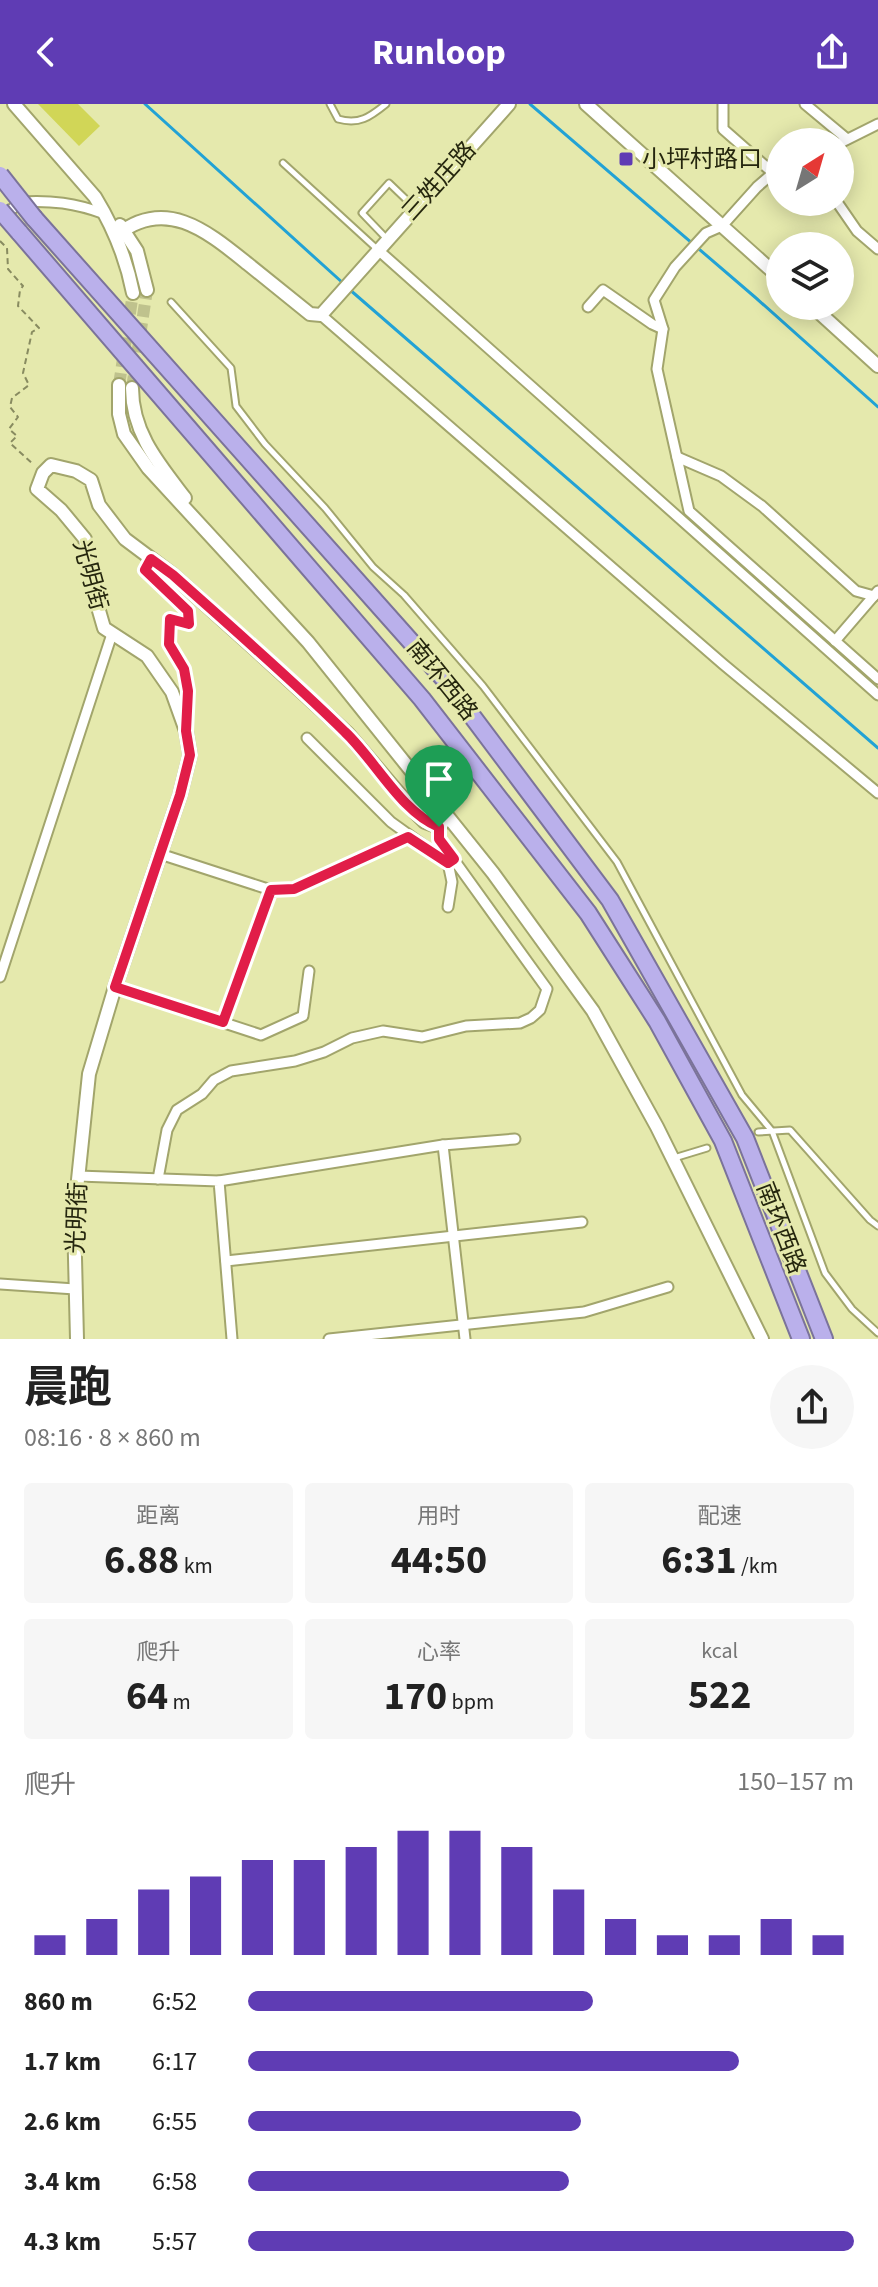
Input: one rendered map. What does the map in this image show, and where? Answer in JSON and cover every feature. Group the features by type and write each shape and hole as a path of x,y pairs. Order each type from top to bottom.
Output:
{"highway":[{"name":"南环西路","path":"0,175 34,218 445,680 610,900 745,1138 824,1339"},
{"name":"南环西路","path":"0,210 422,699 588,913 657,1021 723,1141 801,1339"}],"street":[{"path":"14,104 95,197 105,214 137,251 147,290"},
{"name":"三姓庄路","path":"324,312 509,104"},
{"path":"586,104 766,265"},
{"path":"723,104 723,129 766,162"},
{"path":"805,104 830,128"},
{"path":"854,136 878,124"},
{"path":"766,180 722,226 706,233 687,253 654,300 663,329 657,369 689,511 878,679"},
{"path":"0,221 20,202 48,200 75,203 105,214"},
{"path":"847,216 857,231 878,249"},
{"path":"121,232 146,219 166,218 195,225 215,237 310,314 324,312 723,664 878,793"},
{"path":"121,232 133,293"},
{"path":"374,254 878,695"},
{"path":"588,307 603,290 663,329"},
{"path":"827,320 878,366"},
{"path":"119,385 119,414 124,434 148,468 308,642 445,824 493,873 593,1011 673,1158 762,1339"},
{"path":"132,388 134,413 143,439 236,565"},
{"path":"677,457 721,476 762,506 856,591 876,594"},
{"name":"光明街","path":"77,1339 74,1218 89,1074 190,755 186,731 172,692 147,656 104,628 91,583 85,539 61,510 37,489 43,473 51,465 76,471 91,480 99,505 125,539 173,575 348,734 425,822 445,824"},
{"path":"835,641 876,594"},
{"path":"0,977 112,634"},
{"path":"307,738 408,837 451,861"},
{"path":"158,1179 167,1130 177,1110 202,1094 214,1080 231,1071 295,1061 324,1052 352,1038 383,1031 422,1037 466,1026 520,1023 536,1015 545,1000 547,989 451,861 439,839 445,824"},
{"path":"160,854 271,890 294,889 408,837"},
{"path":"448,907 451,861"},
{"path":"223,1022 271,890"},
{"path":"115,987 261,1035 303,1016 309,971"},
{"path":"78,1176 219,1181 443,1145 515,1139"},
{"path":"443,1145 465,1339"},
{"path":"219,1181 232,1339"},
{"path":"226,1261 582,1222"},
{"path":"0,1284 75,1289"},
{"path":"329,1339 584,1312 668,1287"}],"lane":[{"path":"330,104 338,119 350,123 367,119 386,104"},
{"path":"283,163 374,254"},
{"path":"387,239 362,213 389,183 415,207"},
{"path":"171,302 231,368 236,406 265,444 483,686 617,862 742,1095 772,1131 825,1273 852,1309 878,1333"},
{"path":"758,1132 790,1130 878,1226"},
{"path":"673,1158 707,1148"}],"path":[{"path":"0,241 7,248 8,269 23,286 18,306 39,328 32,332 23,373 29,385 12,398 10,407 18,417 9,429 17,436 10,443 43,473"},
{"path":"151,559 145,570 188,611 189,624 170,619 169,644 184,669 188,705"}],"shaded area":[{"path":"38,104 78,104 100,126 79,146"}],"waterway":[{"path":"145,104 344,284"},
{"path":"530,104 878,407"},
{"path":"349,289 878,748"}],"tunnel":[{"path":"132,388 147,290"},
{"path":"119,385 133,293"}],"place":[{"name":"小坪村路口","path":"626,159"}],"route":[{"path":"151,559 173,575 348,734 413,810 425,822 439,827 439,839 454,859 448,863 408,837 294,889 271,890 223,1022 115,987 180,795 190,755 186,731 188,691 184,669 169,644 170,619 189,624 188,611 145,570 151,559"}]}
